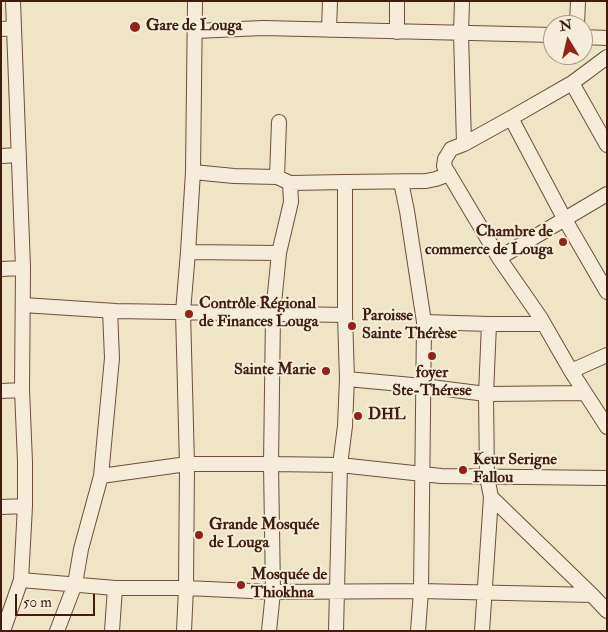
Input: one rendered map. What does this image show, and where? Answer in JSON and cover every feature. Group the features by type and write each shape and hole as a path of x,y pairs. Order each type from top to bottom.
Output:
{"street":[{"path":"4,622 21,580 25,506 22,390 23,268 18,155 8,28 13,1"},
{"path":"184,631 187,464 183,312 193,172 195,1"},
{"path":"329,30 330,1"},
{"path":"397,1 397,32"},
{"path":"462,1 464,144"},
{"path":"577,15 578,1"},
{"path":"195,31 263,28 543,35"},
{"path":"593,37 607,38"},
{"path":"607,57 572,83 464,144 451,149 445,159 444,166 499,258 544,324 607,427"},
{"path":"572,83 607,145"},
{"path":"511,118 564,218 607,292"},
{"path":"277,177 279,122"},
{"path":"1,156 18,155"},
{"path":"193,172 234,176 277,177 290,183 426,181 442,178 449,174"},
{"path":"336,631 340,465 345,426 347,379 345,182"},
{"path":"401,182 424,322 422,591 418,631"},
{"path":"269,631 273,592 271,464 273,314 279,253 291,202 290,183"},
{"path":"499,258 607,194"},
{"path":"188,252 279,253"},
{"path":"1,269 23,268"},
{"path":"23,305 110,311 345,315"},
{"path":"56,631 75,584 81,549 102,476 112,358 110,311"},
{"path":"424,322 544,324"},
{"path":"482,631 490,497 487,477 486,394 489,324"},
{"path":"572,371 607,355"},
{"path":"347,379 486,394 585,393"},
{"path":"1,391 22,390"},
{"path":"102,476 187,464 271,464 340,465 422,474 487,477 607,478"},
{"path":"490,497 607,611"},
{"path":"1,507 25,506"},
{"path":"21,580 115,588 186,588 273,592 422,591 484,594 592,595"},
{"path":"112,631 115,588"}],"place":[{"name":"Gare de Louga","path":"135,27"},
{"name":"Chambre de commerce de Louga","path":"563,242"},
{"name":"Contrôle Régional de Finances Louga","path":"189,314"},
{"name":"Paroisse Sainte Thérèse","path":"352,326"},
{"name":"foyer Ste-Thérese","path":"432,356"},
{"name":"Sainte Marie","path":"326,371"},
{"name":"DHL","path":"358,416"},
{"name":"Keur Serigne Fallou","path":"463,470"},
{"name":"Grande Mosquée de Louga","path":"199,535"},
{"name":"Mosquée de Thiokhna","path":"241,585"}]}
